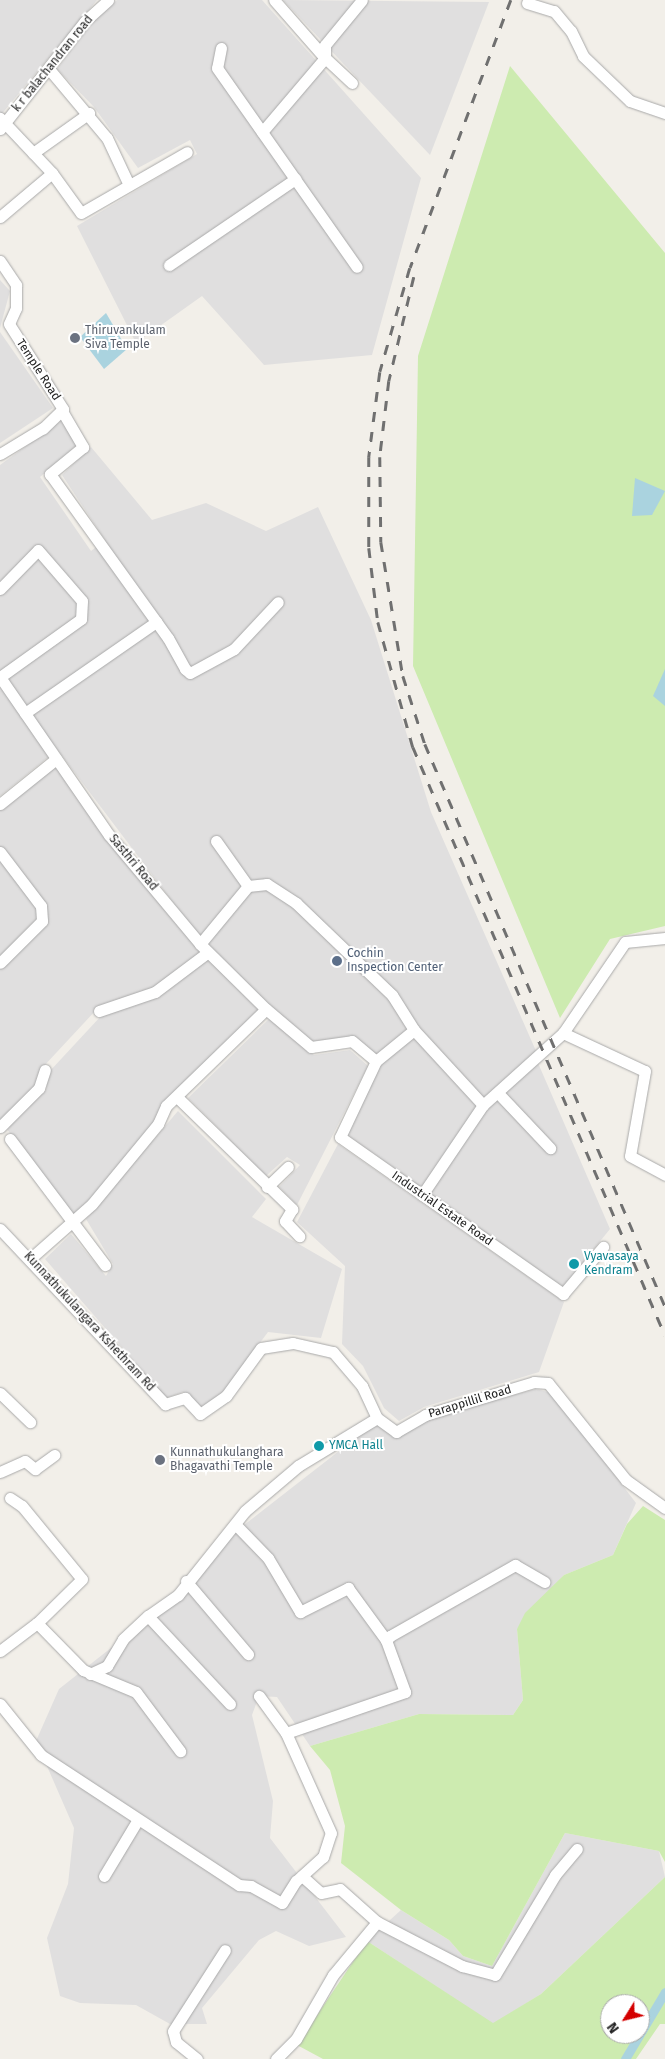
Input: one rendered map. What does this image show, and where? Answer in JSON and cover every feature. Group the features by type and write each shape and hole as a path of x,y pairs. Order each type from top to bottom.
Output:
{"street":[{"name":"k r balachandran road","path":"2,124 49,69 85,21 108,0"},
{"path":"274,0 326,58 352,82"},
{"path":"262,132 326,58 326,44 362,0"},
{"path":"527,3 554,11 571,31 582,56 630,101 665,113"},
{"path":"221,48 217,68 358,268"},
{"path":"49,69 89,113 107,138 130,185"},
{"path":"33,153 89,113"},
{"path":"2,124 52,173 80,214 187,152"},
{"path":"0,217 52,173"},
{"path":"169,265 295,179"},
{"name":"Temple Road","path":"0,261 16,286 16,308 9,324 62,411 0,454"},
{"path":"62,411 83,447 50,474 156,622 190,673 234,649 278,602"},
{"path":"0,589 38,550 82,601 81,618 0,677 56,759 0,804"},
{"path":"25,713 156,622"},
{"name":"Sasthri Road","path":"56,759 109,835 208,952 266,1009 311,1046 352,1041 376,1061"},
{"path":"216,841 248,886"},
{"path":"0,852 41,906 42,921 39,929 0,962"},
{"path":"248,886 267,884 296,903 392,994 414,1030 483,1105"},
{"path":"99,1011 155,992 208,952 248,886"},
{"path":"422,1195 483,1105 564,1033 625,942 665,938"},
{"path":"31,1258 74,1220 112,1182 177,1097 266,1009"},
{"path":"376,1061 414,1030"},
{"path":"564,1033 645,1072 630,1156 665,1175"},
{"name":"Industrial Estate Road","path":"376,1061 340,1137 563,1294 603,1247"},
{"path":"0,1128 39,1088 45,1070"},
{"path":"498,1093 550,1148"},
{"path":"177,1097 267,1187 292,1209 285,1222 299,1236"},
{"path":"10,1139 74,1220 105,1265"},
{"path":"267,1187 288,1167"},
{"name":"Kunnathukulangara Kshethram Rd","path":"0,1229 31,1258 164,1404 185,1398 200,1414 226,1396 261,1348 293,1343 334,1352 362,1386 377,1418"},
{"name":"Parappillil Road","path":"377,1418 396,1432 425,1415 534,1382 548,1383 626,1480 665,1508"},
{"path":"0,1393 30,1422"},
{"path":"90,1674 107,1666 123,1639 148,1616 178,1595 186,1581 236,1525 298,1466 377,1418"},
{"path":"0,1472 25,1461 35,1469 54,1455"},
{"path":"0,1651 37,1622 82,1578 22,1506 10,1498"},
{"path":"236,1525 268,1558 300,1612 348,1588 386,1640 405,1692 286,1733"},
{"path":"386,1640 515,1565 545,1582"},
{"path":"186,1581 248,1654"},
{"path":"148,1616 230,1704"},
{"path":"37,1622 90,1674 136,1692 180,1751"},
{"path":"0,1704 42,1755 137,1821 277,1903 286,1899 302,1876 324,1858 331,1833 286,1733 259,1696"},
{"path":"104,1876 137,1821"},
{"path":"302,1876 320,1893 340,1889 377,1922 462,1966 495,1975 555,1875 577,1849"},
{"path":"276,2059 296,2039 333,1975 377,1922"},
{"path":"197,2059 176,2042 173,2031 225,1950"}],"shaded area":[{"path":"0,0 97,0 0,116"},
{"path":"117,0 262,0 421,178 372,355 264,365 202,296 136,343 77,226 197,154 190,140 138,168 94,107 57,69 89,26"},
{"path":"283,0 489,2 430,155"},
{"path":"0,280 10,291 0,328"},
{"path":"0,332 53,408 0,443"},
{"path":"61,421 77,445 40,477 91,551 105,540 62,475 91,447 152,520 206,503 266,531 318,507 371,620 431,812 536,1051 483,1102 415,1029 394,993 266,882 248,886 200,938 0,674 0,465"},
{"path":"0,682 51,755 0,796"},
{"path":"55,763 203,951 154,989 97,1009 43,1067 37,1085 0,1124 0,807"},
{"path":"266,886 295,904 390,996 411,1029 376,1058 352,1038 311,1043 203,944 248,888"},
{"path":"207,958 260,1008 75,1217 6,1128 46,1090 49,1072 101,1016"},
{"path":"270,1018 314,1055 350,1050 368,1066 297,1205 279,1187 300,1165 287,1157 266,1176 188,1098"},
{"path":"414,1036 481,1111 538,1063 610,1229 563,1287 347,1135 380,1065"},
{"path":"178,1111 266,1199 252,1217 342,1269 321,1338 268,1332 223,1392 200,1408 183,1392 166,1398 45,1259 71,1234 106,1276 113,1264 86,1219"},
{"path":"338,1144 564,1302 539,1372 424,1407 399,1421 384,1408 363,1366 342,1344 345,1266 297,1222"},
{"path":"536,1389 552,1393 636,1503 613,1555 564,1575 517,1629 523,1700 513,1715 419,1714 310,1746 277,1697 259,1696 252,1715 273,1801 270,1838 346,1937 309,1946 276,1931 259,1940 202,2008 207,2024 170,2024 136,2005 80,2003 60,1996 47,1938 68,1884 74,1828 36,1741 59,1689 178,1595 226,1539 375,1423 395,1436 428,1418"},
{"path":"565,1833 659,1851 665,1877 541,1994 493,2024 367,1941 401,1910 449,1940 463,1956 492,1966"}],"green space":[{"path":"510,66 665,253 665,926 610,939 560,1018 413,666 418,356"},
{"path":"643,1506 665,1520 665,1862 659,1851 565,1833 492,1966 463,1956 449,1940 401,1910 341,1863 345,1826 330,1770 310,1746 419,1714 513,1715 523,1700 517,1629 525,1613 564,1575 613,1555 627,1524"},
{"path":"665,1877 665,2024 660,2024 650,2039 650,1994 600,1994 600,2044 646,2044 636,2059 323,2059 297,2045 367,1941 493,2023 541,1994"}],"water":[{"path":"106,313 127,349 104,369 80,337"},
{"path":"635,478 665,491 652,515 632,516"},
{"path":"665,669 665,706 653,696"}],"waterway":[{"path":"625,2059 665,1992"}],"railway":[{"path":"511,0 410,268 380,372 369,457 369,548 378,622 413,747 665,1335"},
{"path":"414,277 389,381 380,457 381,542 403,676 425,744 665,1306"}],"place":[{"name":"Thiruvankulam Siva Temple","path":"75,338"},
{"name":"Cochin Inspection Center","path":"337,961"},
{"name":"Vyavasaya Kendram","path":"574,1264"},
{"name":"YMCA Hall","path":"319,1446"},
{"name":"Kunnathukulanghara Bhagavathi Temple","path":"160,1460"}]}
